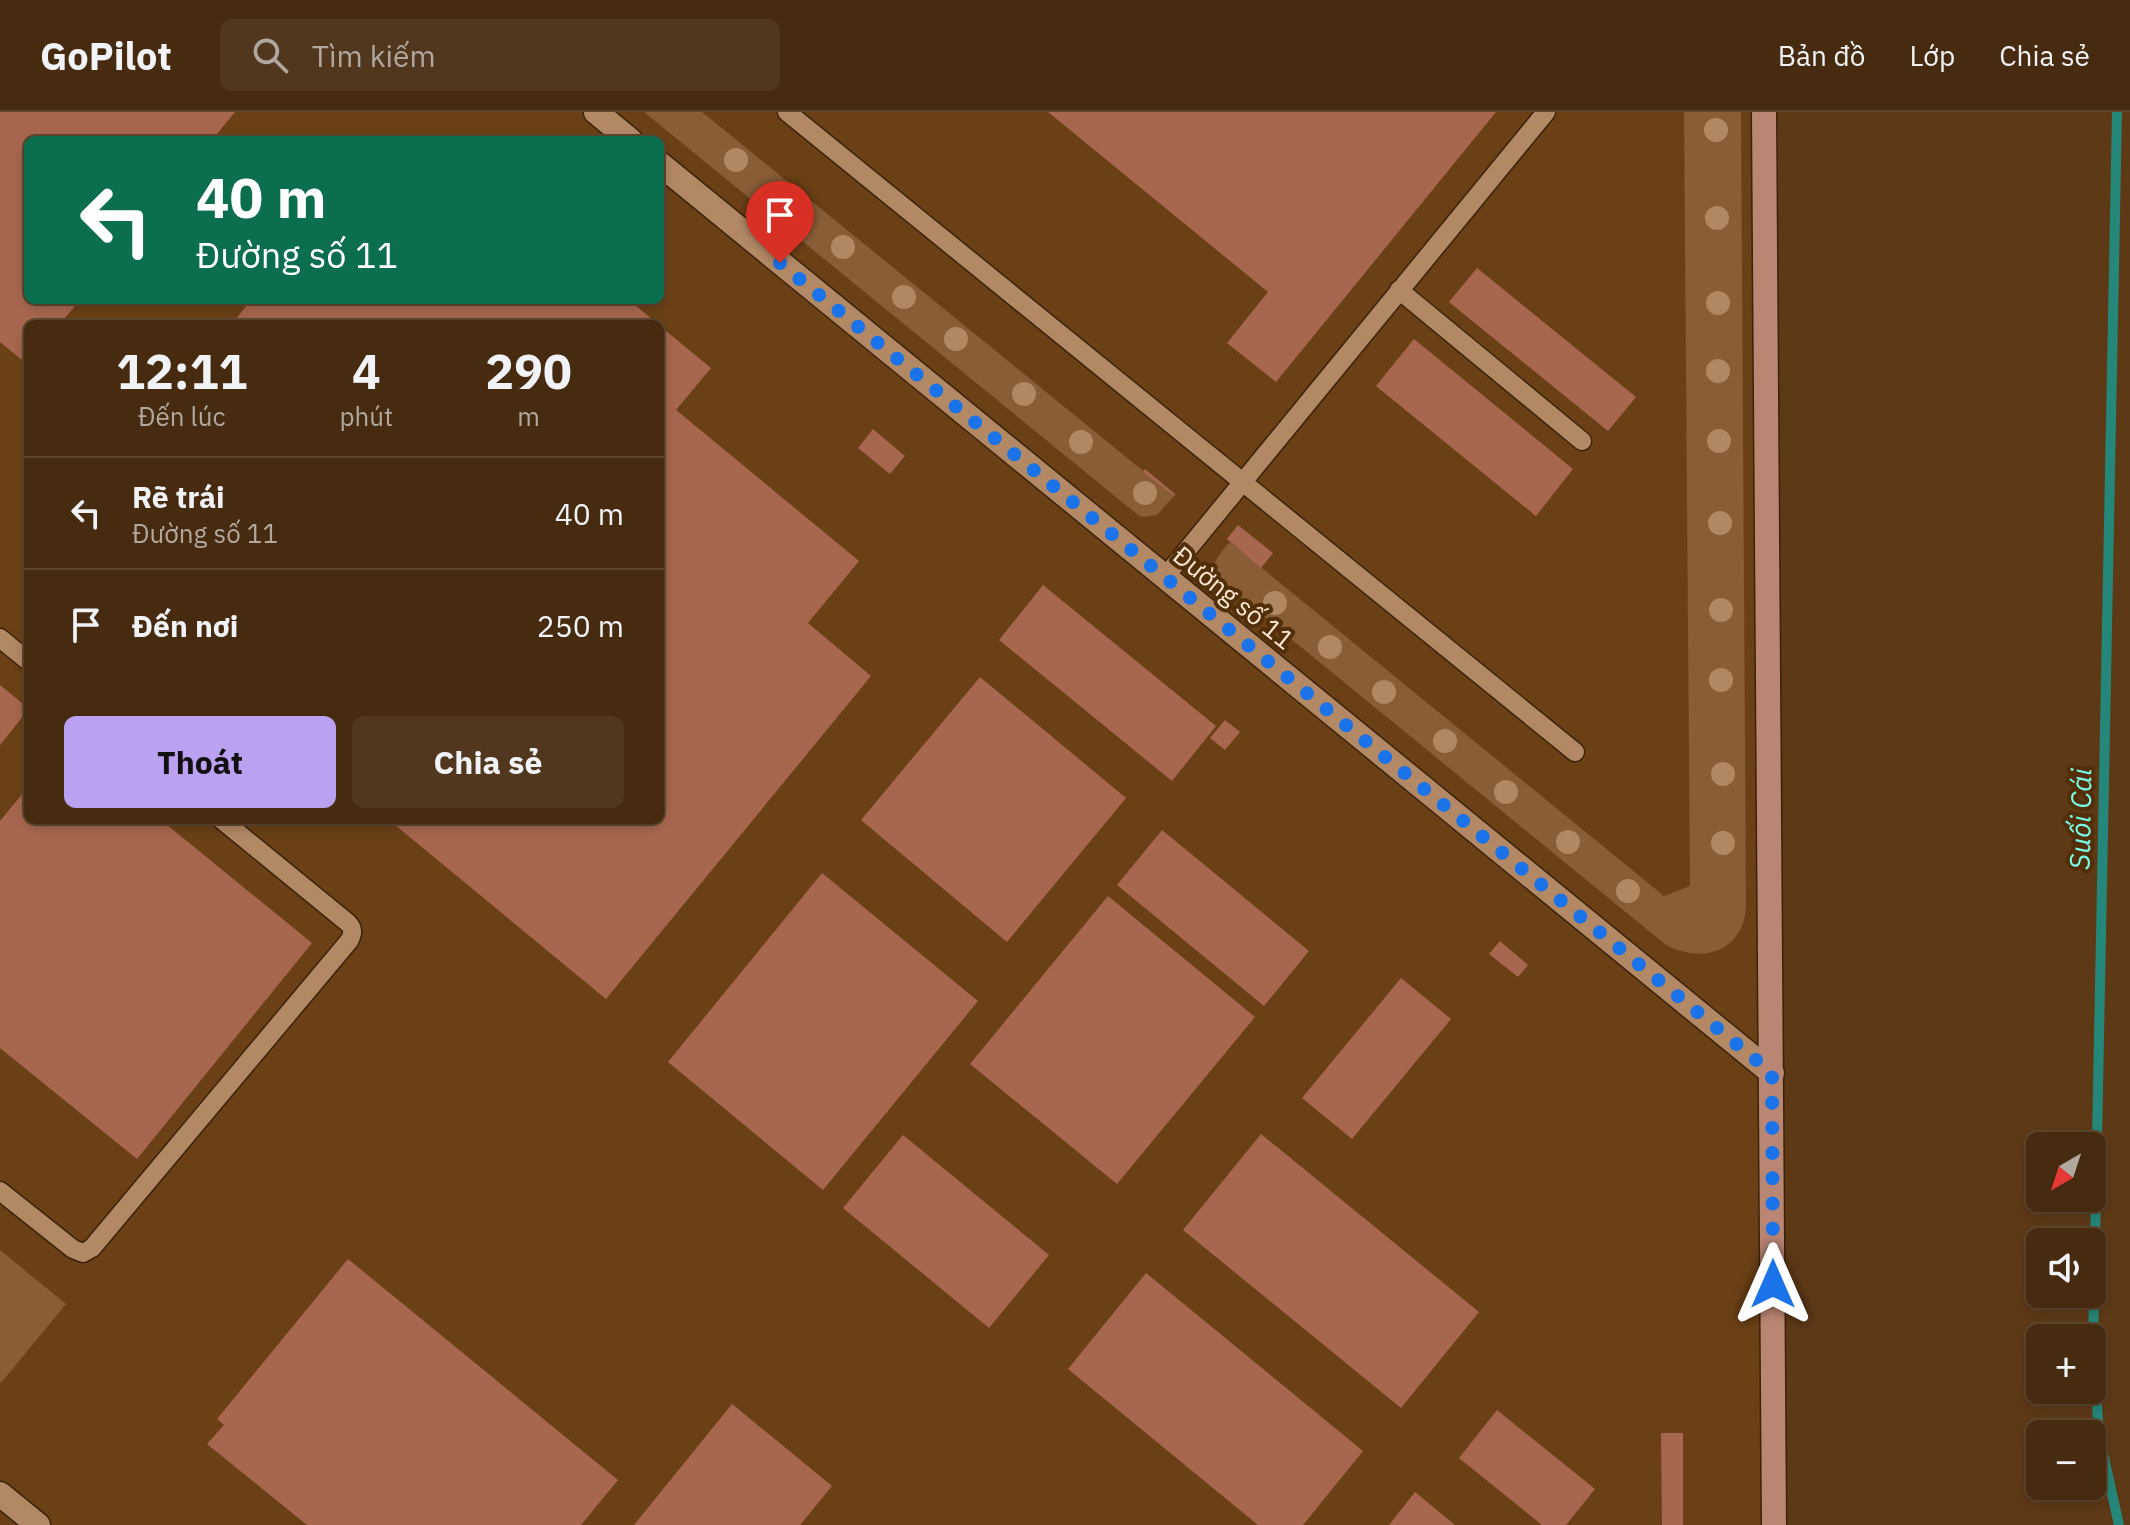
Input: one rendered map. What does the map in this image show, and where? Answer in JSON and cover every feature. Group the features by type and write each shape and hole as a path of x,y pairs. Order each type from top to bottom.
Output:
{"street":[{"path":"596,112 625,136"},
{"path":"1764,112 1774,1525"},
{"name":"Đường số 11","path":"664,167 1772,1073"},
{"path":"0,1494 38,1525"}],"lane":[{"path":"787,112 1575,752"},
{"path":"1165,577 1546,112"},
{"path":"1399,290 1582,441"},
{"path":"0,638 24,658"},
{"path":"0,1191 73,1249 83,1253 92,1248 349,941 352,927 227,824"}],"shaded area":[{"path":"0,112 1764,112 1774,1525 0,1525"},
{"path":"644,112 702,112 1174,496 1157,515 1138,515"},
{"path":"1684,112 1741,112 1746,907 1737,935 1729,944 1706,953 1680,951 1666,945 1219,580 1214,569 1216,560 1230,542 1664,896 1690,886"},
{"path":"0,1250 66,1304 1,1383 0,1382"}],"building":[{"path":"0,112 235,112 215,136 24,136 24,304 77,304 63,320 24,320 24,362 0,342"},
{"path":"1048,112 1496,112 1276,382 1227,343 1268,292"},
{"path":"1477,268 1636,397 1608,431 1449,302"},
{"path":"248,304 634,304 653,320 235,320"},
{"path":"664,329 711,368 676,410 859,561 808,623 871,676 606,999 394,824 664,824"},
{"path":"1414,339 1573,469 1536,516 1376,386"},
{"path":"873,429 905,456 890,474 858,448"},
{"path":"1145,469 1175,494 1174,496 1143,472"},
{"path":"1238,525 1273,553 1261,568 1227,539"},
{"path":"1043,585 1216,726 1172,781 999,640"},
{"path":"980,677 1126,798 1007,942 861,820"},
{"path":"0,685 24,705 24,715 0,745"},
{"path":"1225,720 1240,732 1225,750 1210,738"},
{"path":"24,792 24,824 166,824 312,943 137,1159 0,1048 0,821"},
{"path":"1162,830 1309,951 1264,1006 1117,885"},
{"path":"822,873 978,1001 823,1190 668,1062"},
{"path":"1108,896 1255,1017 1117,1184 970,1064"},
{"path":"1500,941 1528,965 1518,977 1489,954"},
{"path":"1401,978 1451,1019 1352,1139 1302,1098"},
{"path":"1261,1134 1479,1312 1401,1408 1183,1230"},
{"path":"903,1135 1049,1255 989,1328 843,1208"},
{"path":"348,1259 618,1480 581,1525 307,1525 207,1444 224,1425 217,1419"},
{"path":"1146,1273 1363,1451 1303,1525 1258,1525 1068,1369"},
{"path":"732,1404 832,1486 800,1525 634,1525"},
{"path":"1497,1410 1595,1489 1566,1525 1542,1525 1459,1458"},
{"path":"1661,1433 1683,1433 1683,1525 1662,1525"},
{"path":"1415,1492 1455,1525 1389,1525"}],"waterway":[{"name":"Suối Cái","path":"2117,112 2093,1347 2099,1435 2119,1525"}],"route":[{"path":"780,263 1772,1073 1773,1284"}]}
